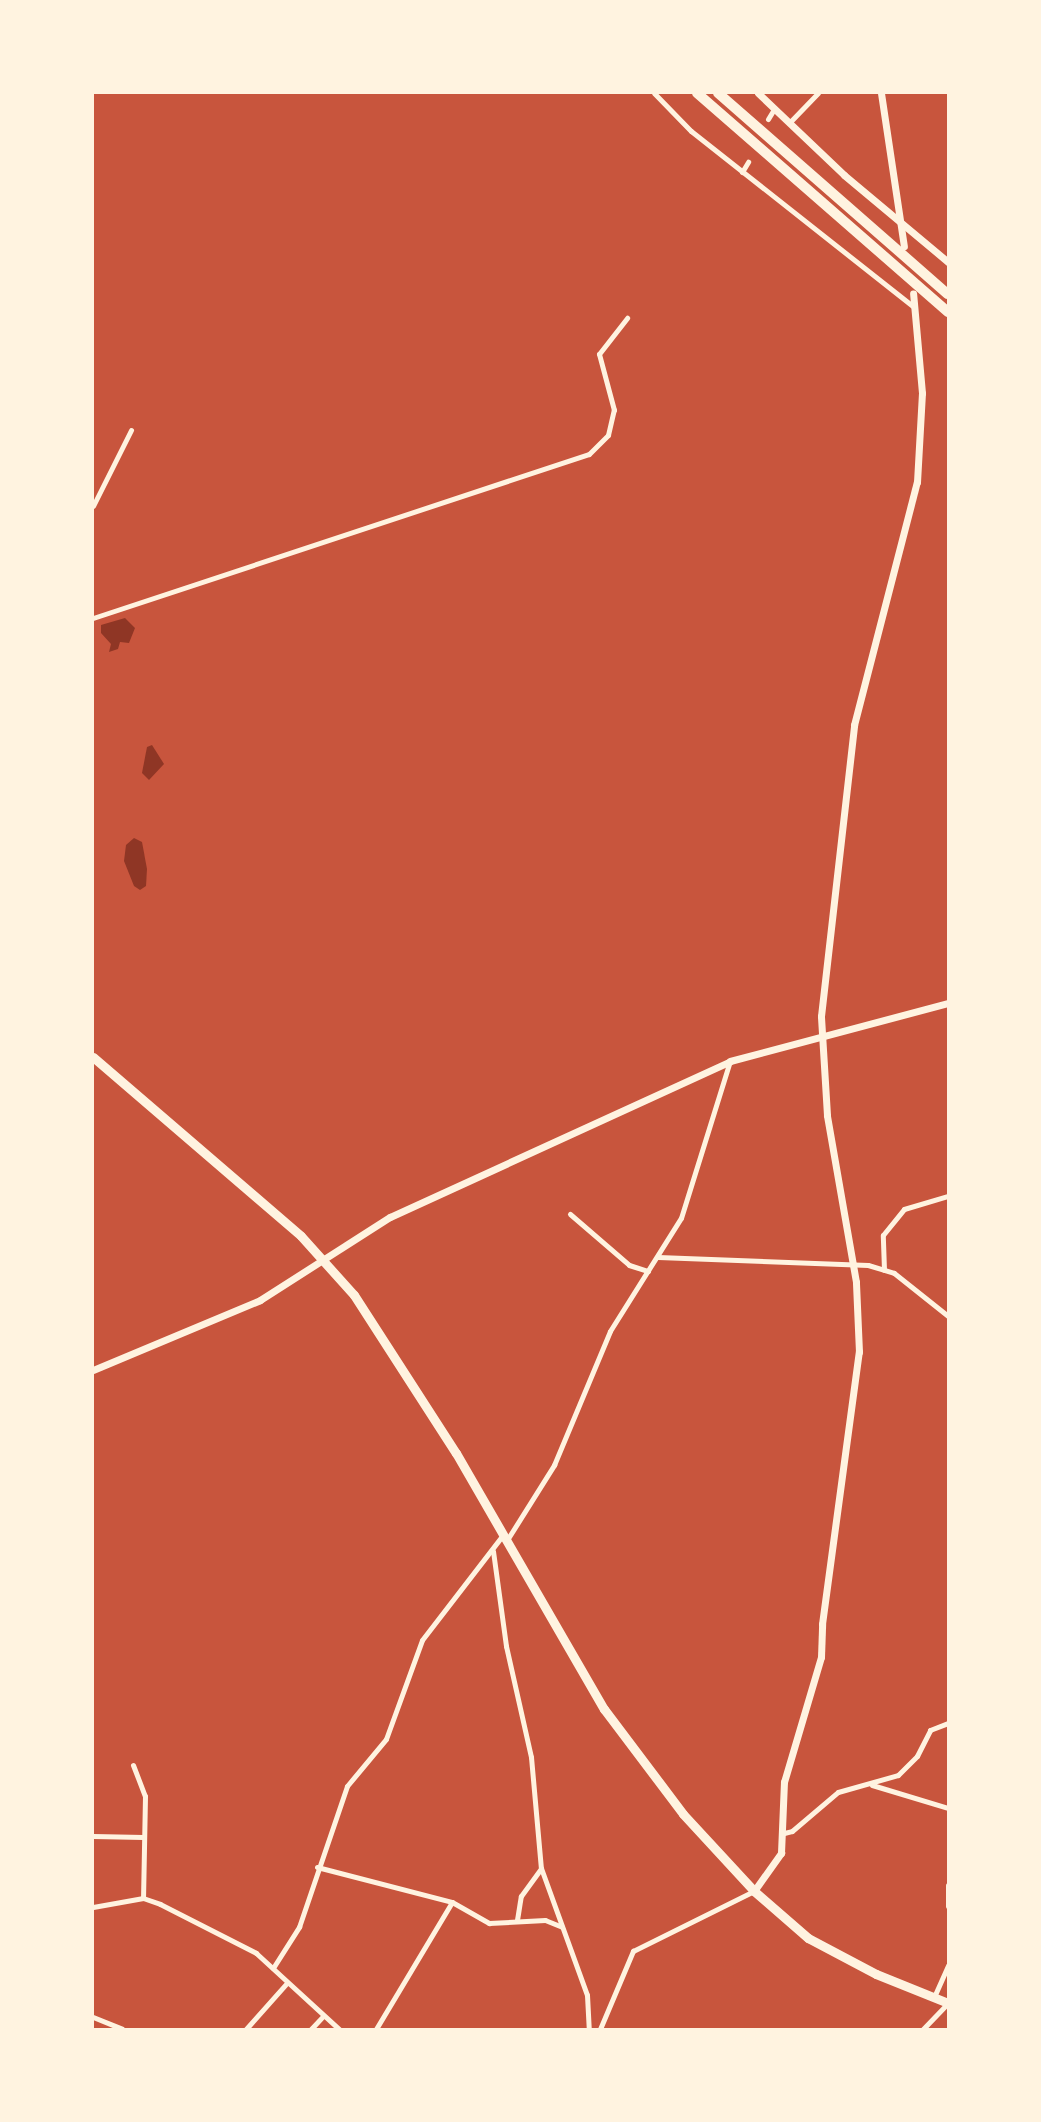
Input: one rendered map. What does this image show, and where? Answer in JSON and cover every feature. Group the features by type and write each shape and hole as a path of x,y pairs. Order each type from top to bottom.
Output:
{"highway":[{"path":"696,93 948,312"},
{"path":"718,93 948,294"},
{"path":"93,1056 324,1261 370,1317 638,1759 754,1891 784,1920 827,1949 948,2003"}],"street":[{"path":"654,93 679,120 742,172 914,307"},
{"path":"758,93 789,124 948,262"},
{"path":"789,124 818,93"},
{"path":"881,93 904,246"},
{"path":"768,120 774,109"},
{"path":"742,172 748,162"},
{"path":"600,2029 623,1968 634,1951 754,1891 777,1863 784,1833 784,1782 821,1657 822,1624 859,1352 853,1264 829,1134 822,1035 854,725 917,482 922,425 912,293"},
{"path":"93,618 589,454 608,436 614,410 598,355 626,318"},
{"path":"93,506 131,430"},
{"path":"93,1370 260,1300 390,1217 730,1061 948,1003"},
{"path":"273,1968 299,1927 317,1867 352,1777 382,1749 422,1640 505,1537 554,1465 610,1331 681,1218 730,1061"},
{"path":"884,1270 883,1235 904,1209 948,1196"},
{"path":"570,1214 629,1265 648,1271"},
{"path":"658,1257 853,1264 884,1270 948,1317"},
{"path":"493,1550 506,1646 531,1756 541,1868 587,1995 589,2029"},
{"path":"784,1833 792,1831 838,1792 869,1785 907,1769 930,1730 948,1723"},
{"path":"132,1765 145,1796 143,1898"},
{"path":"869,1785 948,1808"},
{"path":"93,1836 144,1837"},
{"path":"317,1867 452,1902 489,1923 545,1920 562,1927"},
{"path":"517,1920 521,1896 541,1868"},
{"path":"948,1885 948,1906"},
{"path":"93,1907 143,1898 256,1953 286,1984 339,2029"},
{"path":"376,2029 452,1902"},
{"path":"934,1997 948,1965"},
{"path":"246,2029 286,1984"},
{"path":"923,2029 948,2003"},
{"path":"311,2029 323,2016"},
{"path":"93,2017 122,2029"}],"shaded area":[{"path":"125,618 135,628 129,643 120,642 118,649 109,652 111,644 101,633 101,625"},
{"path":"152,745 164,764 149,780 142,773 147,747"},
{"path":"134,838 142,842 147,869 146,886 140,890 134,886 124,861 126,845"}]}
